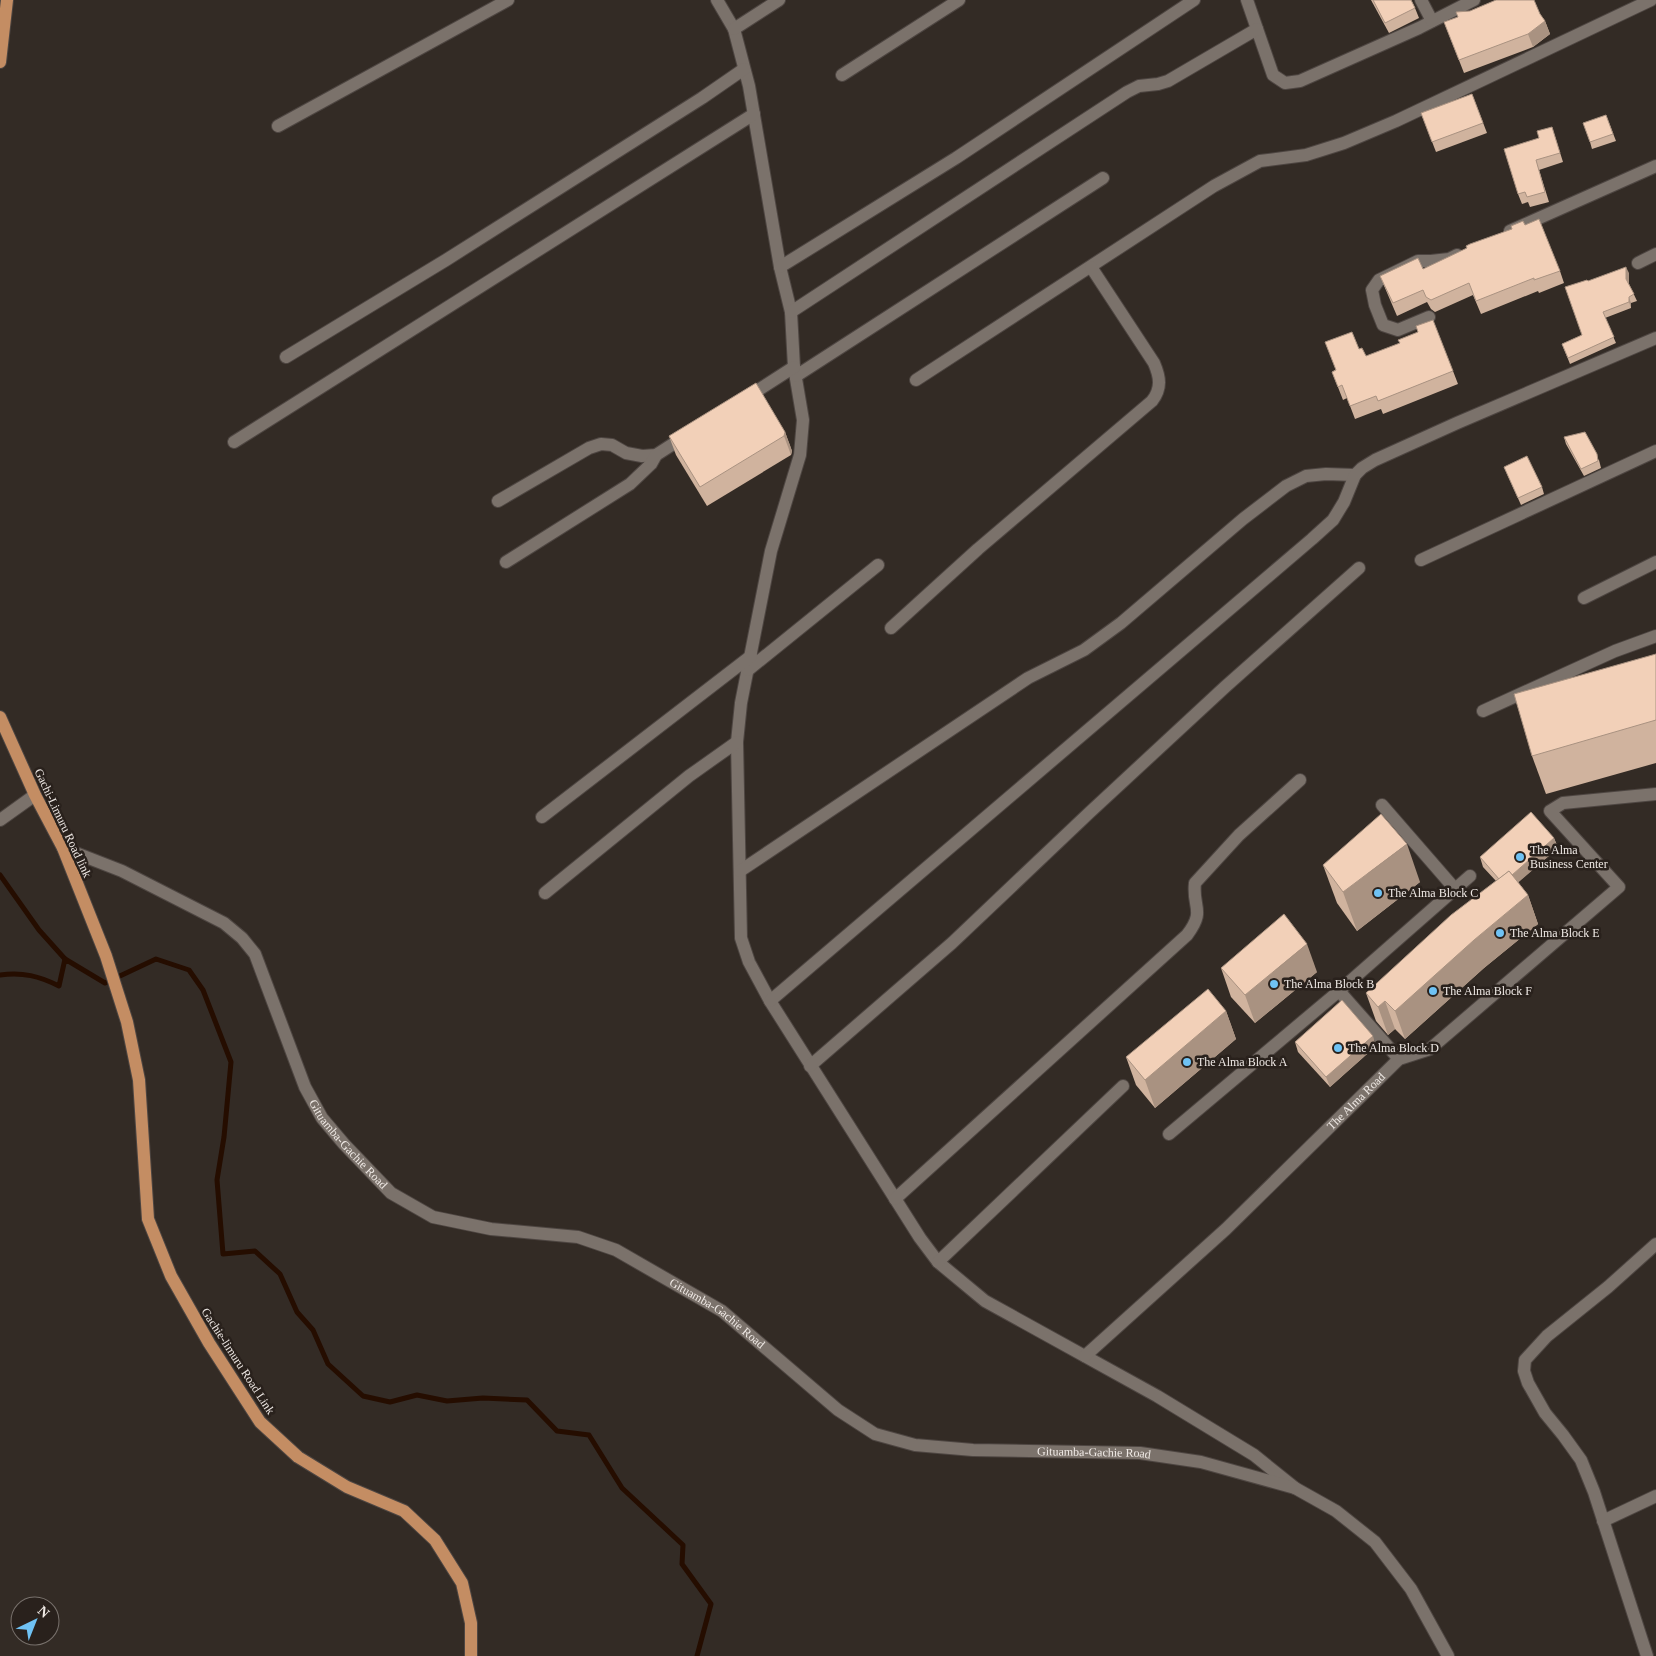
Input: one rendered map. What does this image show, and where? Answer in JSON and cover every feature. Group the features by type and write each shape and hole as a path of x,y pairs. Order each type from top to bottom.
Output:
{"main road":[{"path":"0,62 7,0"},
{"name":"Gachi-Limuru Road link","path":"1,720 35,796 63,848 117,990"},
{"name":"Gachie-limuru Road Link","path":"117,990 127,1022 139,1080 148,1219 171,1276 209,1344 260,1422 298,1457 346,1487 404,1512 435,1540 462,1583 471,1623 471,1656"}],"street":[{"path":"278,126 508,0"},
{"path":"717,0 734,29 754,114 780,267 791,312 795,372 803,420 800,455 771,551 741,703 737,742 741,938 749,962 770,1001 810,1066 920,1238 938,1262 985,1301 1157,1396 1254,1455 1295,1488"},
{"path":"734,29 780,0"},
{"path":"842,75 959,0"},
{"path":"780,267 956,158 1194,0"},
{"path":"1247,0 1273,75 1285,83 1300,81 1432,22 1474,0"},
{"path":"1421,0 1432,22"},
{"path":"916,380 1214,186 1260,161 1306,155 1396,121 1651,0"},
{"path":"791,312 1127,92 1139,86 1168,81 1256,29"},
{"path":"286,357 446,260 702,98 744,69"},
{"path":"234,442 754,114"},
{"path":"1501,235 1656,166"},
{"path":"737,403 795,372 1103,178"},
{"path":"1430,317 1398,330 1383,325 1375,305 1372,290 1379,280 1418,261 1448,259 1466,251"},
{"path":"1638,263 1656,254"},
{"path":"891,628 978,548 1152,401 1158,393 1159,374 1154,363 1091,267"},
{"path":"770,1001 1312,539 1333,520 1344,502 1355,475 1362,468 1384,456 1656,338"},
{"path":"498,501 589,448 601,444 612,445 626,453 642,456 656,455 697,429"},
{"path":"1421,560 1656,451"},
{"path":"506,562 630,484 651,464 656,455"},
{"path":"740,871 1028,678 1059,663 1121,623 1243,519 1286,486 1306,476 1326,474 1355,475"},
{"path":"1584,598 1656,562"},
{"path":"748,670 878,565"},
{"path":"810,1066 952,943 1225,687 1358,568"},
{"path":"1483,711 1615,651 1656,636"},
{"path":"542,817 751,656"},
{"path":"545,893 681,782 737,742"},
{"path":"895,1198 1187,935 1199,915 1194,892 1195,883 1239,835 1300,780"},
{"name":"The Alma Road","path":"1085,1356 1226,1229 1399,1060 1430,1049 1619,887 1550,811 1563,803 1656,794"},
{"path":"0,820 35,796"},
{"path":"1382,805 1455,889"},
{"name":"Gituamba-Gachie Road","path":"63,848 122,871 184,902 224,923 242,938 255,954 305,1087 322,1118 391,1193 433,1217 491,1229 578,1237 616,1250 722,1311 838,1410 875,1434 915,1445 973,1450 1140,1453 1201,1462 1295,1488 1336,1512 1375,1542 1411,1589 1448,1656"},
{"path":"1169,1134 1339,991 1470,876"},
{"path":"1339,991 1399,1060"},
{"path":"938,1262 1123,1086"},
{"path":"1647,1656 1594,1492 1581,1460 1546,1413 1528,1383 1524,1371 1525,1360 1547,1336 1608,1287 1656,1244"},
{"path":"1603,1521 1656,1496"}],"building":[{"path":"1373,0 1411,0 1415,8 1385,23"},
{"path":"1496,0 1534,0 1545,21 1528,34 1459,60 1444,22 1458,17 1456,12 1470,11"},
{"path":"1472,94 1483,123 1432,142 1421,113"},
{"path":"1606,115 1613,134 1590,142 1583,123"},
{"path":"1552,127 1560,153 1536,160 1545,192 1527,197 1525,192 1518,194 1504,149 1539,138 1537,131"},
{"path":"1539,219 1560,271 1534,280 1534,278 1476,301 1469,283 1431,300 1426,297 1423,290 1393,303 1380,276 1418,258 1423,269 1467,248 1466,246 1470,244 1512,229 1511,226 1523,221 1525,225"},
{"path":"1626,267 1626,279 1634,294 1629,297 1629,302 1603,312 1614,337 1568,358 1562,344 1582,335 1565,287"},
{"path":"1433,320 1453,371 1378,401 1376,396 1350,406 1342,385 1338,387 1332,372 1336,370 1325,342 1352,332 1359,349 1362,348 1366,356 1400,343 1398,340 1418,332 1416,326"},
{"path":"756,383 785,432 784,436 700,487 669,436"},
{"path":"1585,432 1597,454 1598,461 1581,469 1564,437"},
{"path":"1527,456 1542,487 1518,498 1504,467"},
{"path":"1656,654 1656,720 1532,756 1514,694"},
{"name":"The Alma Business Center","path":"1531,812 1554,838 1512,875 1509,871 1499,879 1480,857"},
{"path":"1381,814 1407,844 1343,892 1323,865"},
{"path":"1509,871 1528,895 1474,940 1395,1011 1385,1001 1378,1007 1366,993 1451,915"},
{"path":"1284,914 1307,944 1245,995 1221,968"},
{"path":"1208,989 1226,1011 1145,1080 1126,1057"},
{"name":"The Alma Block D","path":"1342,1000 1373,1036 1326,1077 1295,1042"}],"waterway":[{"path":"0,875 39,930 65,959"},
{"path":"0,975 16,974 31,976 59,986 65,959 105,983 156,959 189,970 203,990 231,1062 224,1137 217,1180 223,1254 255,1251 280,1274 297,1312 313,1330 328,1364 363,1396 390,1402 417,1395 447,1401 483,1398 527,1400 557,1431 589,1435 622,1488 683,1545 682,1564 711,1604 697,1656"}],"place":[{"name":"The Alma Business Center","path":"1520,857"},
{"name":"The Alma Block C","path":"1378,893"},
{"name":"The Alma Block E","path":"1500,933"},
{"name":"The Alma Block B","path":"1274,984"},
{"name":"The Alma Block F","path":"1433,991"},
{"name":"The Alma Block D","path":"1338,1048"},
{"name":"The Alma Block A","path":"1187,1062"}]}
